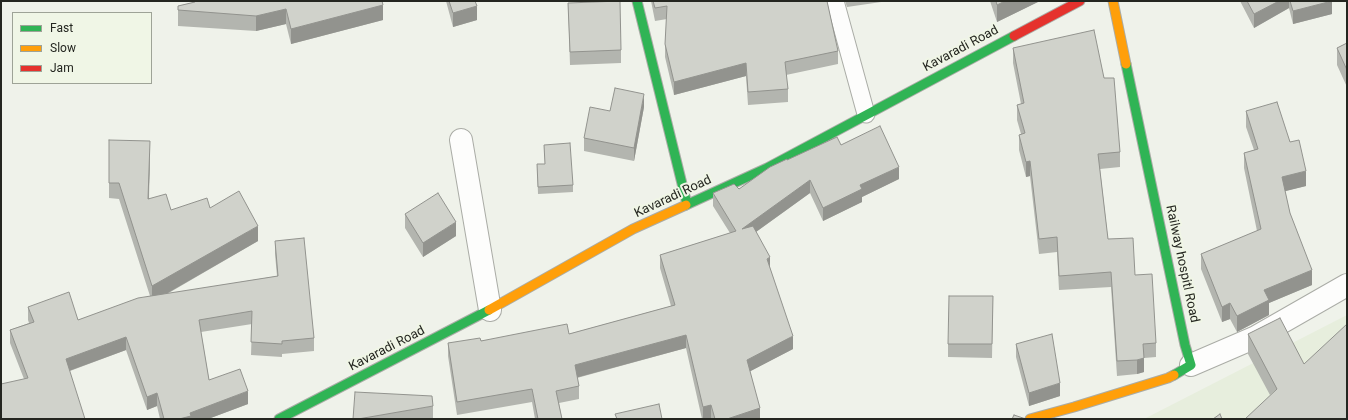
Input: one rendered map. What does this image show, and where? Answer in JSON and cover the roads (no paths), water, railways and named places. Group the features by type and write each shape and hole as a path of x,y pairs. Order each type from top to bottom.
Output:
{"main road":[{"path":"637,1 687,204"},
{"name":"Kavaradi Road","path":"279,419 308,412 633,229 767,168 1080,1"},
{"name":"Railway hospitl Road","path":"1113,1 1191,365"},
{"path":"1030,419 1168,378 1191,365"}],"street":[{"path":"461,140 490,310"},
{"path":"1191,365 1256,337 1347,285"}],"lane":[{"path":"834,1 866,114"}]}
